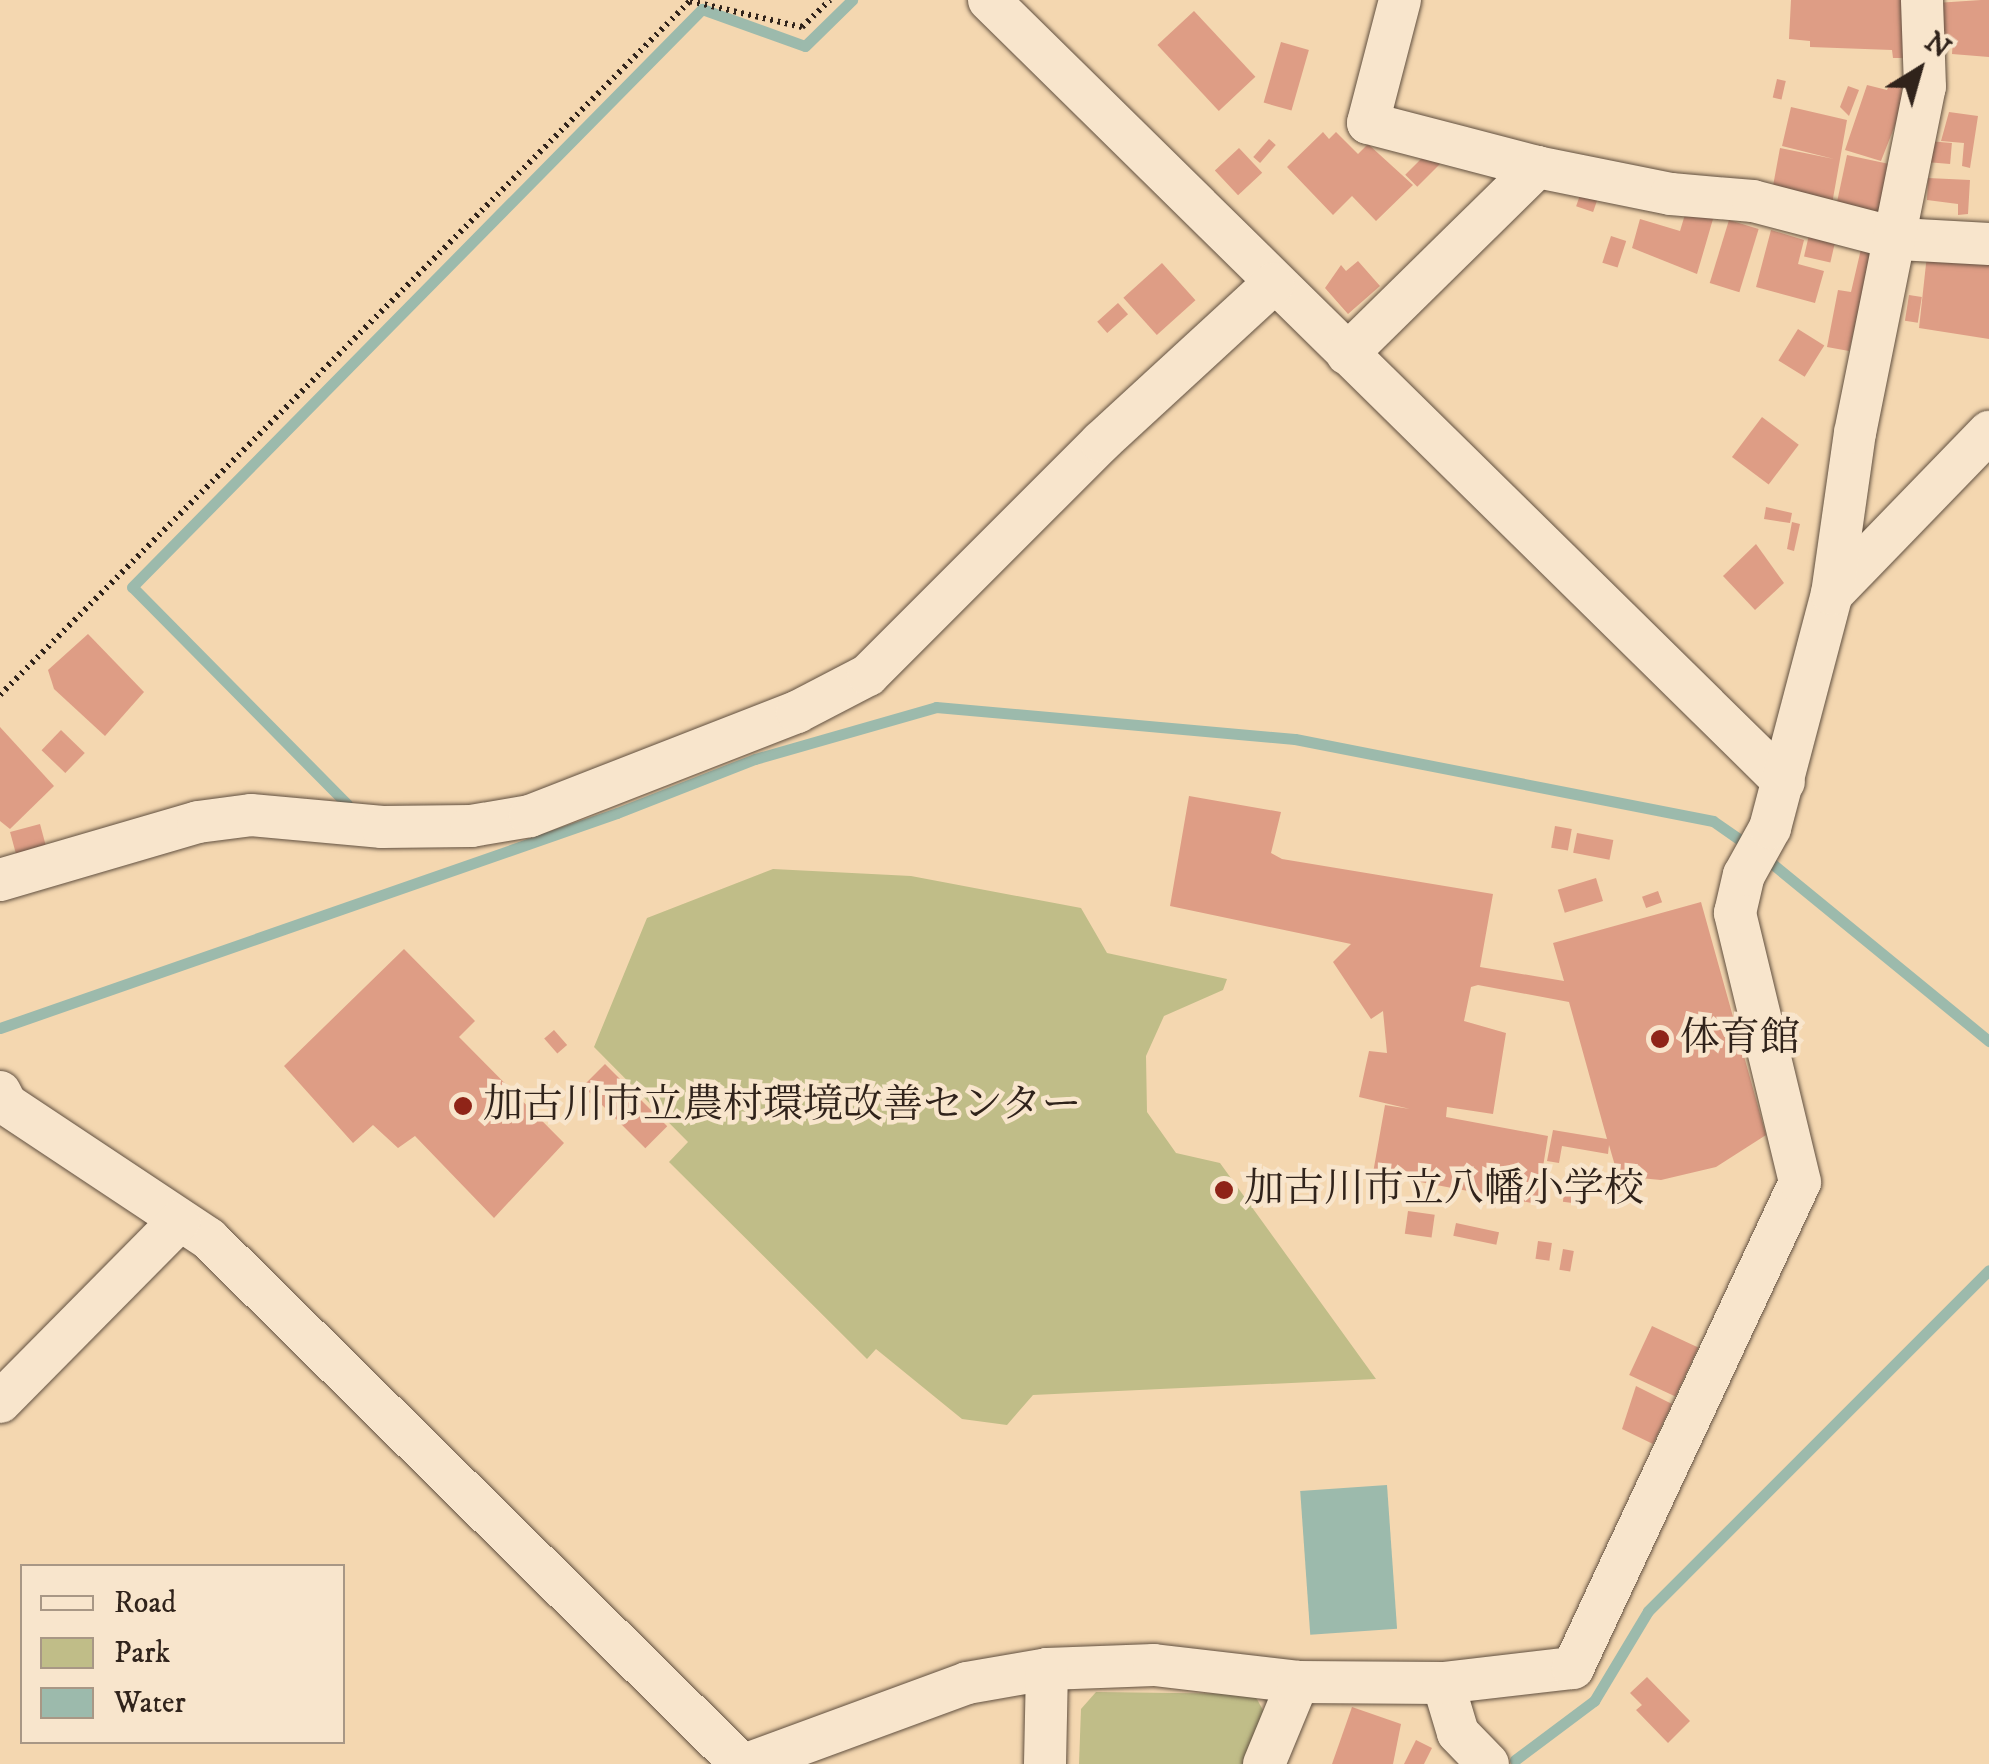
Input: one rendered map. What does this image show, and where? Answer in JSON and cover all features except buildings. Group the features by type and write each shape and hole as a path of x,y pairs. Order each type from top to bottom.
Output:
{"street":[{"path":"989,0 1273,284 1784,782"},
{"path":"1400,0 1368,123 1537,167 1671,194 1753,201 1899,239 1989,244"},
{"path":"0,1092 6,1104 209,1239 744,1764 967,1683 1047,1669 1154,1665 1298,1682 1443,1683 1574,1668 1800,1182 1735,913 1744,875 1770,828 1784,782 1832,594 1856,432 1899,239 1925,87 1922,0"},
{"path":"1347,354 1537,167"},
{"path":"0,880 198,822 251,815 382,827 471,826 530,816 797,712 868,675 1101,442 1273,284"},
{"path":"1832,594 1989,432"},
{"path":"0,1402 179,1222"},
{"path":"1045,1764 1047,1669"},
{"path":"1264,1764 1298,1682"},
{"path":"1443,1683 1458,1733 1488,1764"}],"path":[{"path":"0,695 690,0 802,28 830,0"}],"green space":[{"path":"773,869 911,876 1081,908 1107,953 1227,979 1223,990 1164,1016 1146,1056 1147,1112 1176,1153 1220,1163 1376,1379 1033,1395 1007,1425 962,1419 876,1349 867,1359 669,1162 688,1142 594,1047 647,918"},
{"path":"1096,1692 1254,1694 1268,1719 1249,1764 1079,1764 1081,1709"}],"water":[{"path":"1387,1485 1397,1629 1310,1635 1300,1491"}],"waterway":[{"path":"347,804 132,587 702,9 805,46 852,0"},
{"path":"0,1028 617,813 755,759 936,707 1295,739 1713,821 1749,846"},
{"path":"1764,857 1989,1041"},
{"path":"1515,1760 1594,1701 1648,1611 1989,1270"}],"place":[{"name":"体育館","path":"1660,1039"},
{"name":"加古川市立農村環境改善センター","path":"463,1106"},
{"name":"加古川市立八幡小学校","path":"1224,1190"}]}
